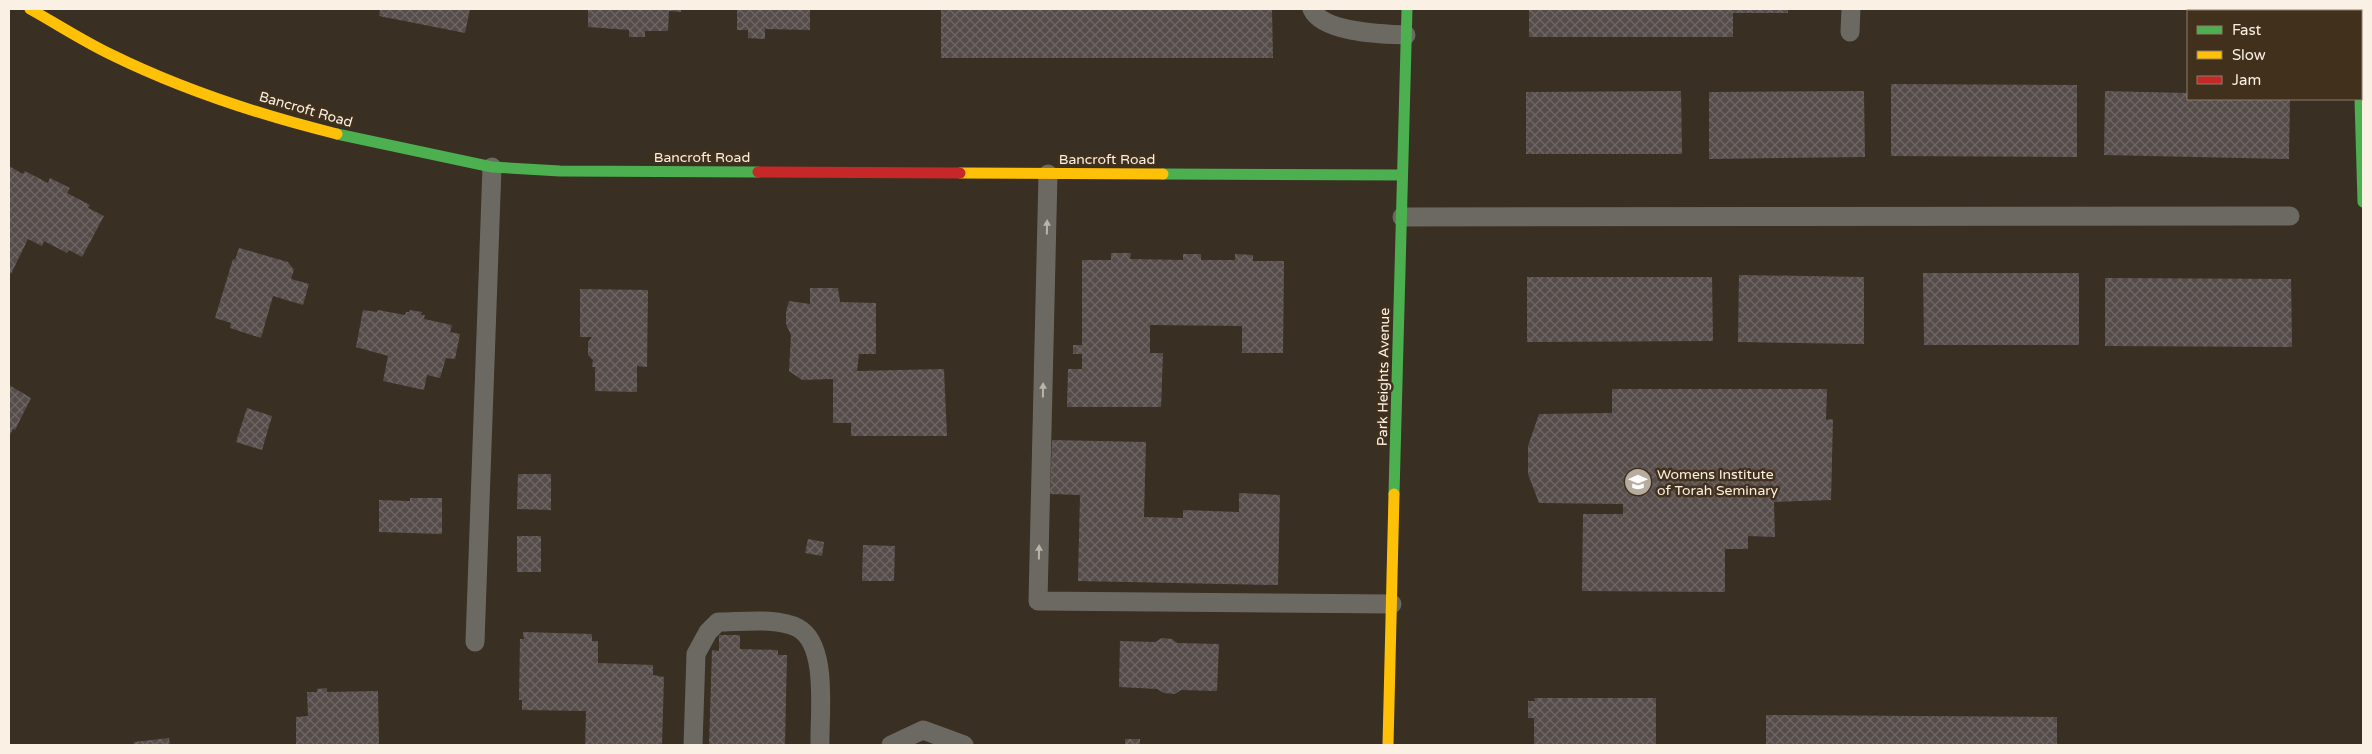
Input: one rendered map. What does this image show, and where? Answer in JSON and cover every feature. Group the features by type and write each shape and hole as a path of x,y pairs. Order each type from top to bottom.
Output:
{"street":[{"name":"Bancroft Road","path":"30,9 110,54 184,85 254,110 349,137 492,167 560,171 1402,175"},
{"name":"Park Heights Avenue","path":"1388,745 1407,9"},
{"path":"2360,100 2363,146 2363,202"}],"lane":[{"path":"1312,9 1315,15 1339,27 1364,34 1406,35"},
{"path":"1850,32 1851,9"},
{"path":"475,642 492,167"},
{"path":"1048,174 1038,601 1392,604"},
{"path":"1402,217 2290,216"},
{"path":"693,745 696,654 708,632 718,622 772,621 798,628 814,644 819,665 820,745"},
{"path":"891,745 923,730 964,745"}],"building":[{"path":"380,9 470,9 465,33 379,16"},
{"path":"588,9 681,9 681,12 669,11 668,31 645,31 645,37 629,37 629,30 588,27"},
{"path":"737,9 810,9 810,30 765,29 765,39 748,38 748,30 737,30"},
{"path":"941,9 1272,9 1273,58 941,58"},
{"path":"1529,9 1788,9 1788,13 1733,13 1733,37 1529,37"},
{"path":"1891,84 2077,85 2077,157 1891,156"},
{"path":"1681,91 1682,154 1526,154 1526,92"},
{"path":"1864,91 1865,157 1709,159 1709,92"},
{"path":"2105,91 2187,93 2187,100 2290,100 2289,159 2104,155"},
{"path":"9,166 23,174 25,171 48,183 50,178 70,188 67,193 90,205 88,208 104,216 82,257 69,250 67,253 44,241 42,246 28,239 11,274 9,273"},
{"path":"239,248 288,262 294,270 291,279 309,284 303,305 273,296 261,338 230,328 231,323 215,318 233,259 235,260"},
{"path":"1111,253 1131,253 1130,259 1183,260 1183,254 1201,254 1201,260 1235,260 1235,254 1253,255 1253,261 1284,261 1283,353 1242,353 1242,326 1150,325 1150,353 1163,353 1161,407 1067,407 1068,369 1082,369 1082,354 1073,354 1073,345 1082,345 1082,260 1111,260"},
{"path":"1923,273 2079,273 2079,345 1924,345"},
{"path":"1739,275 1864,277 1864,344 1738,342"},
{"path":"1527,277 1712,277 1713,341 1527,342"},
{"path":"2105,278 2291,279 2292,347 2105,346"},
{"path":"810,288 838,288 840,302 876,303 876,354 859,354 857,371 944,369 947,436 851,436 851,423 833,423 833,379 802,380 789,371 791,335 786,324 786,312 789,301 810,304"},
{"path":"580,289 648,290 647,367 637,366 637,392 595,391 595,367 592,367 593,360 588,355 588,342 592,337 580,337"},
{"path":"363,310 377,312 378,310 405,315 410,310 422,312 421,315 425,315 424,319 452,325 450,332 460,334 455,359 446,358 440,378 427,375 424,390 383,381 388,356 356,347"},
{"path":"9,385 31,398 15,430 13,429 9,437"},
{"path":"1612,389 1827,389 1826,420 1833,419 1831,500 1774,502 1775,537 1748,536 1748,549 1725,549 1725,592 1582,591 1583,514 1623,514 1623,504 1539,503 1528,474 1528,446 1539,414 1612,413"},
{"path":"247,408 272,416 262,450 236,442"},
{"path":"1052,440 1146,442 1144,517 1183,518 1183,510 1239,512 1239,493 1280,495 1278,585 1078,581 1080,495 1050,494"},
{"path":"518,474 551,474 551,510 517,509"},
{"path":"410,498 442,498 442,534 379,532 379,500 410,501"},
{"path":"517,536 541,536 541,572 517,572"},
{"path":"808,539 824,542 822,556 805,553"},
{"path":"863,545 895,546 894,581 862,581"},
{"path":"523,632 592,634 592,641 598,641 598,663 653,665 653,675 664,677 662,745 585,745 586,711 522,710 522,700 519,700 520,639 524,639"},
{"path":"719,635 740,635 740,649 778,650 778,655 787,655 785,745 709,745 712,650 719,651"},
{"path":"1162,638 1172,639 1177,643 1219,644 1217,691 1181,690 1175,694 1164,693 1157,689 1119,687 1120,641 1155,642"},
{"path":"327,688 327,692 378,691 379,745 296,745 296,717 308,716 307,692 317,692 317,689"},
{"path":"1534,698 1656,698 1656,745 1534,745 1534,718 1528,718 1528,701 1535,701"},
{"path":"1766,715 2057,717 2057,745 1766,745"},
{"path":"169,738 170,745 134,745 134,742"},
{"path":"1125,739 1140,739 1140,745 1125,745"}],"traffic: fast":[{"path":"1394,494 1407,9"},
{"path":"2360,100 2363,202"},
{"path":"337,134 492,167 560,171 758,172"},
{"path":"1163,174 1402,175"}],"traffic: slow":[{"path":"30,9 100,49 165,79 250,110 337,134"},
{"path":"960,173 1163,174"},
{"path":"1388,745 1394,494"}],"traffic: jam":[{"path":"758,172 960,173"}],"place":[{"name":"Womens Institute of Torah Seminary","path":"1638,482"}]}
